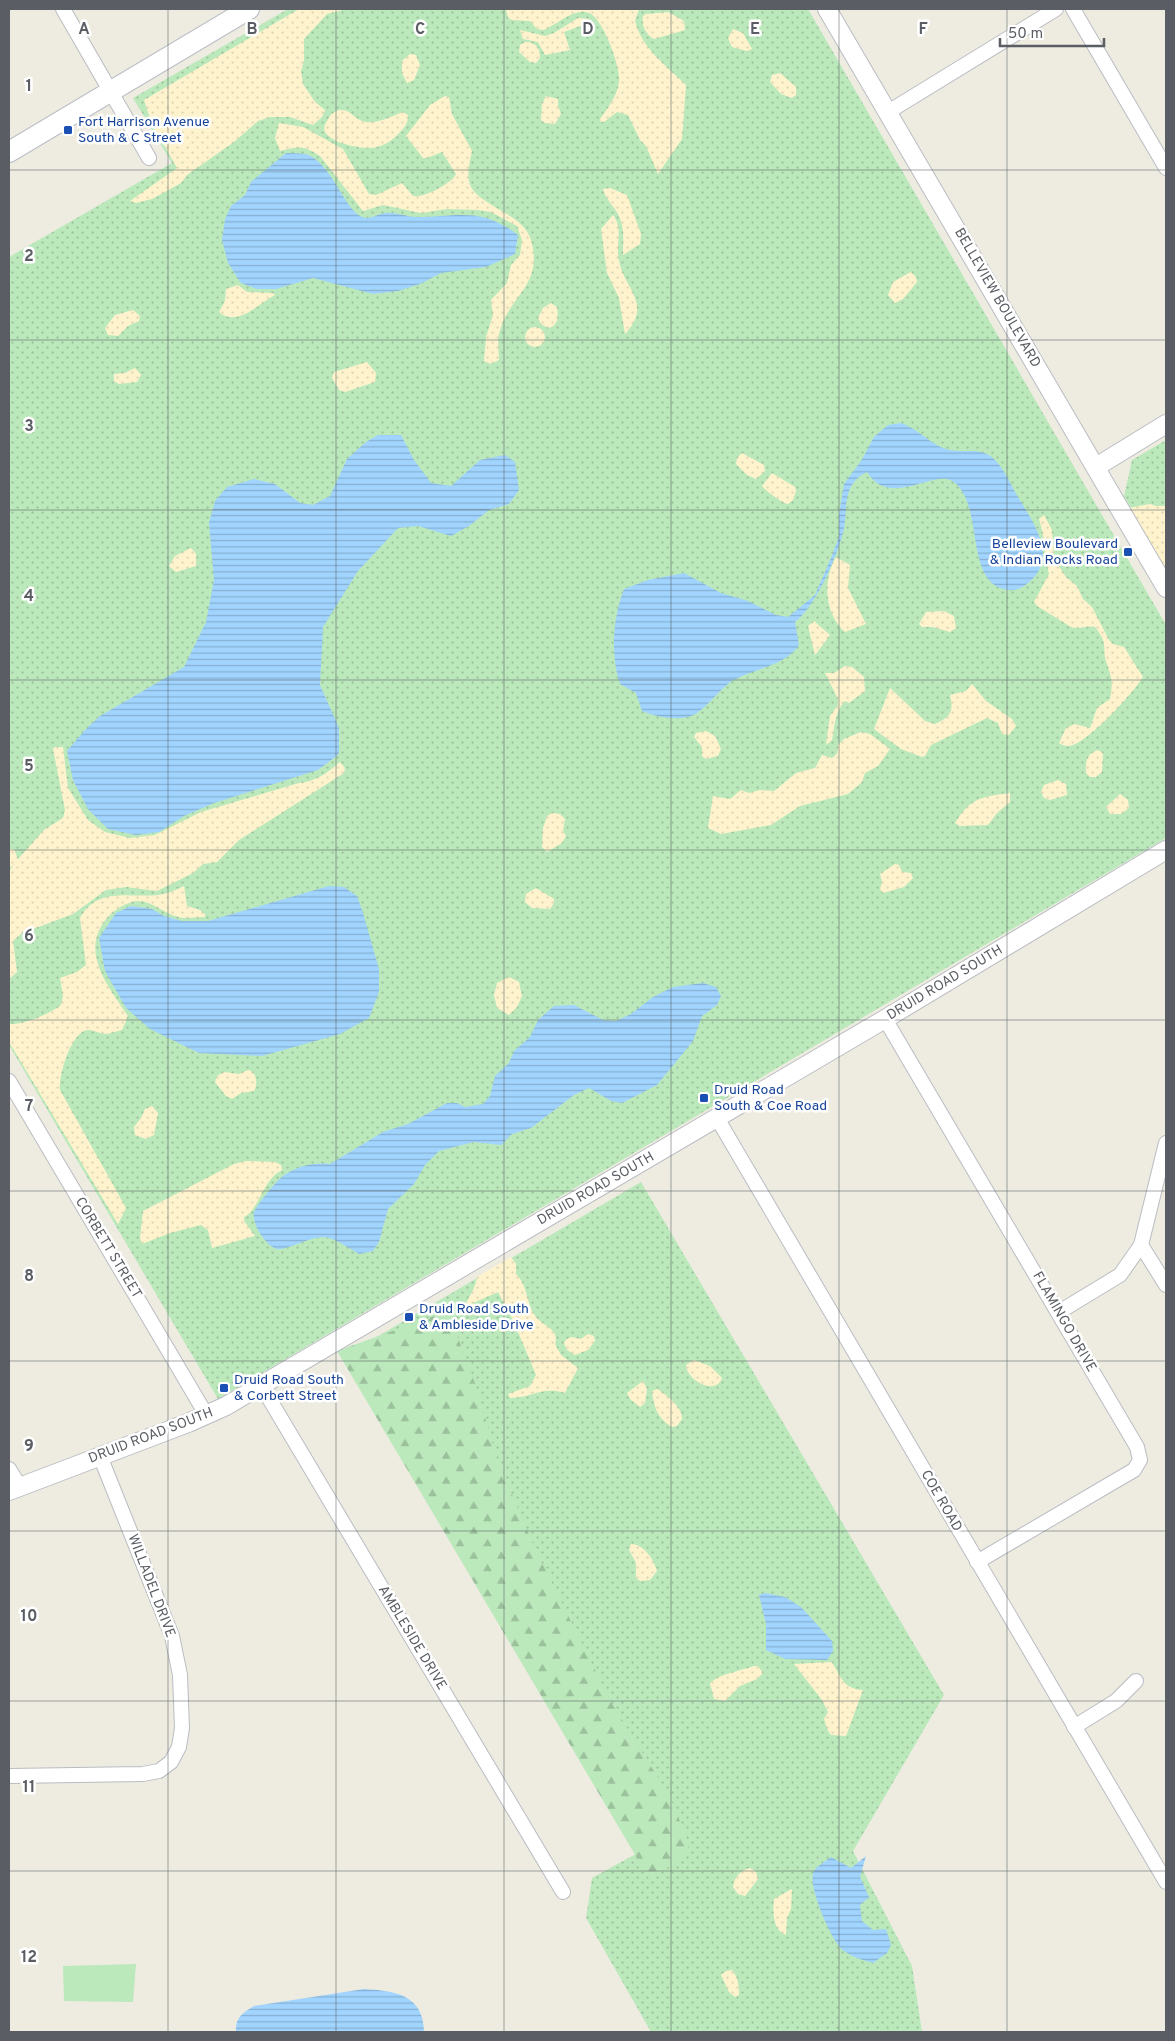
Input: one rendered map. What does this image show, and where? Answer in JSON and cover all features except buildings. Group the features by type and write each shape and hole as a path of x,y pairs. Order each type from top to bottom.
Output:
{"main road":[{"path":"9,152 248,9"}],"street":[{"path":"63,9 150,158"},
{"name":"BELLEVIEW BOULEVARD","path":"827,9 1166,588"},
{"path":"888,112 1056,9"},
{"path":"1073,9 1166,168"},
{"path":"1096,466 1166,424"},
{"name":"DRUID ROAD SOUTH","path":"14,1489 207,1416 885,1019 1166,850"},
{"name":"FLAMINGO DRIVE","path":"885,1019 1137,1447 1140,1460 1134,1470 977,1562"},
{"name":"CORBETT STREET","path":"9,1081 207,1416"},
{"name":"COE ROAD","path":"717,1118 1166,1882"},
{"path":"1058,1312 1120,1275 1141,1245 1166,1143"},
{"path":"1141,1245 1166,1285"},
{"name":"AMBLESIDE DRIVE","path":"261,1385 563,1892"},
{"name":"WILLADEL DRIVE","path":"9,1776 143,1774 159,1771 172,1762 179,1747 182,1705 180,1675 172,1636 100,1456"},
{"path":"9,1469 14,1489"},
{"path":"1074,1727 1116,1701 1136,1681"}],"green space":[{"path":"288,9 808,9 1166,625 1166,838 218,1399 9,1045 9,257 172,163 133,98"},
{"path":"1166,440 1166,567 1124,496 1132,460"},
{"path":"641,1182 944,1695 853,1851 912,1966 922,2032 651,2032 586,1918 592,1878 643,1850 346,1355"},
{"path":"448,1311 476,1386 497,1459 536,1551 611,1702 670,1797 686,1836 689,1852 650,1880 337,1351"},
{"path":"136,1964 133,2002 64,2001 63,1966"}],"sand":[{"path":"299,9 347,9 327,14 304,39 304,61 301,71 303,84 315,102 325,110 322,117 313,125 290,117 270,117 258,121 234,142 187,175 181,183 152,199 136,203 130,201 177,168 152,124 144,100"},
{"path":"506,9 639,9 635,21 643,40 649,49 686,85 682,139 658,174 646,146 640,140 628,115 617,112 604,122 601,122 600,119 617,91 619,75 610,44 600,24 594,17 589,13 577,13 543,30 537,29 530,21 508,18"},
{"path":"668,12 684,21 685,30 654,39 645,29 643,16 646,14"},
{"path":"578,18 589,19 591,22 564,32 570,50 545,55 538,42 523,39 520,30 545,36 554,33"},
{"path":"733,29 743,33 752,49 747,51 732,47 728,38"},
{"path":"525,42 535,44 538,49 540,58 536,63 530,62 519,52 520,45"},
{"path":"410,54 416,55 420,65 414,80 407,83 402,73 402,61"},
{"path":"780,73 796,87 796,95 792,98 781,94 770,82 772,75"},
{"path":"445,96 449,97 452,114 472,151 468,174 472,189 488,203 509,215 526,230 531,240 534,256 533,269 529,280 503,321 498,337 499,360 491,364 484,361 486,337 493,315 491,300 507,283 511,265 520,255 522,240 517,226 491,212 478,210 447,209 421,213 383,205 363,211 320,156 305,148 292,148 280,151 275,138 279,123 303,127 343,149 369,194 376,195 402,183 413,196 423,195 443,186 454,178 456,174 442,152 423,158 406,136 430,105"},
{"path":"546,96 558,99 561,114 555,124 545,123 541,120 542,104"},
{"path":"339,110 348,112 365,122 376,122 403,112 408,115 408,118 407,123 395,137 384,145 371,148 352,146 334,140 327,135 324,129 331,115"},
{"path":"610,188 627,195 641,234 640,244 623,255 622,224 603,189"},
{"path":"613,215 619,232 619,261 637,305 637,314 625,334 619,298 607,273 601,229"},
{"path":"911,272 916,277 917,282 903,299 895,303 888,295 893,282"},
{"path":"238,285 247,292 273,293 275,295 240,316 226,316 219,312 225,301 226,289"},
{"path":"551,303 557,307 557,317 556,323 548,328 541,324 538,318 543,308"},
{"path":"133,310 140,316 139,321 128,326 118,336 108,335 105,328 115,315"},
{"path":"535,327 542,330 545,337 542,344 535,347 528,344 525,337 528,330"},
{"path":"367,362 376,373 375,382 345,392 339,390 332,378 334,372"},
{"path":"135,368 141,375 137,382 119,384 114,381 114,374 125,373"},
{"path":"742,453 764,465 765,471 756,479 747,475 736,464 737,458"},
{"path":"772,473 795,487 796,491 793,500 788,504 774,497 762,486"},
{"path":"1150,504 1166,506 1166,572 1129,508"},
{"path":"1044,515 1052,530 1054,559 1066,577 1077,586 1083,599 1092,607 1109,640 1113,644 1124,647 1143,677 1101,725 1081,741 1069,746 1059,743 1066,728 1075,724 1090,728 1097,708 1110,699 1112,681 1105,659 1104,643 1095,627 1071,627 1037,606 1034,602 1049,574 1039,519"},
{"path":"191,548 196,554 196,566 176,572 169,566 175,556"},
{"path":"836,557 850,565 848,588 866,624 845,632 833,616 828,597 829,576"},
{"path":"944,611 954,616 956,628 950,632 933,627 922,627 919,624 926,612"},
{"path":"814,621 830,635 815,655 808,626"},
{"path":"845,666 852,667 864,677 865,691 849,703 845,701 841,706 836,719 832,740 826,745 830,716 838,705 838,699 825,673 834,673"},
{"path":"972,684 986,701 1012,719 1016,726 1009,735 1002,734 998,723 987,718 931,745 925,756 922,757 901,749 874,729 890,688 925,721 935,724 945,719 950,713 952,705 950,695 966,691"},
{"path":"706,731 715,736 721,749 718,756 706,759 702,756 702,747 694,737 696,733"},
{"path":"861,732 870,734 890,749 878,766 865,773 862,782 848,794 800,806 771,825 721,834 708,828 713,796 730,799 741,790 749,793 760,790 774,791 796,773 815,768 822,755 832,758 837,752 838,745 844,739"},
{"path":"55,747 63,747 68,788 88,820 105,832 130,838 155,835 201,812 311,781 326,773 340,762 345,768 344,773 239,840 217,862 203,864 193,873 157,891 126,887 106,890 73,914 22,933 13,941 17,972 9,979 9,872 14,864 9,869 9,849 14,849 18,859 44,830 63,818 65,810 53,749"},
{"path":"1098,750 1103,753 1102,772 1096,777 1090,777 1086,773 1086,762 1091,753"},
{"path":"1058,780 1066,784 1067,795 1050,800 1044,798 1041,792 1044,785"},
{"path":"1010,793 1010,802 997,813 988,825 960,826 955,823 972,803 985,797"},
{"path":"1120,794 1128,800 1129,808 1121,814 1110,814 1106,807"},
{"path":"552,813 560,814 565,819 563,831 566,836 562,843 547,852 542,847 543,828 547,816"},
{"path":"895,864 899,865 902,872 911,873 913,878 904,887 883,893 880,889 882,882 880,874"},
{"path":"184,886 187,906 200,910 205,914 205,917 178,917 149,903 135,901 114,911 99,929 96,955 99,968 112,993 128,1016 122,1030 107,1034 88,1030 82,1032 71,1046 61,1075 60,1090 126,1208 118,1224 9,1042 9,1024 21,1023 36,1018 61,1005 63,996 60,978 77,972 86,965 80,918 87,908 105,897 158,895"},
{"path":"536,888 554,899 550,909 532,908 525,902 526,894"},
{"path":"509,977 519,982 522,996 517,1007 509,1015 497,1008 494,995 497,983"},
{"path":"248,1070 253,1073 256,1079 254,1091 241,1093 232,1099 226,1096 215,1082 217,1076 224,1072 239,1074"},
{"path":"152,1106 158,1113 154,1135 146,1139 135,1135 134,1127 145,1109"},
{"path":"246,1161 275,1162 281,1165 282,1170 270,1180 254,1208 244,1217 244,1221 255,1236 212,1248 208,1230 201,1225 170,1233 142,1244 140,1238 143,1211 234,1164"},
{"path":"511,1257 516,1264 516,1274 523,1284 530,1306 536,1317 555,1335 555,1344 561,1355 578,1368 565,1393 550,1391 510,1398 508,1394 530,1386 536,1375 513,1320 498,1292 473,1303 475,1307 465,1309 477,1277"},
{"path":"588,1334 594,1336 595,1341 588,1350 575,1355 567,1350 564,1343 567,1339 574,1337 581,1339"},
{"path":"694,1360 710,1366 722,1378 713,1386 701,1384 687,1370 686,1365"},
{"path":"643,1381 647,1389 645,1403 640,1407 630,1399 627,1393"},
{"path":"657,1389 680,1410 682,1419 677,1426 672,1427 667,1424 657,1412 652,1391"},
{"path":"631,1544 640,1547 648,1553 654,1562 657,1571 650,1580 640,1581 636,1578 636,1563 629,1550"},
{"path":"832,1662 847,1685 863,1690 846,1736 831,1735 828,1731 824,1719 828,1712 822,1700 794,1664"},
{"path":"758,1666 763,1673 757,1679 740,1686 725,1701 714,1699 710,1683 725,1675"},
{"path":"750,1868 756,1872 758,1879 745,1896 738,1894 733,1887 736,1877 741,1872"},
{"path":"792,1889 791,1909 787,1918 786,1935 778,1929 776,1924 774,1899"},
{"path":"732,1970 739,1988 739,1995 735,1997 729,1992 721,1975 726,1971"}],"water":[{"path":"286,153 305,154 315,159 324,167 352,209 359,216 367,218 389,213 416,217 468,215 480,217 492,220 518,235 515,254 486,267 441,273 420,284 398,291 373,294 313,278 276,289 257,289 241,283 228,263 222,240 225,219 231,206 245,195 251,182"},
{"path":"901,423 943,448 983,453 997,462 1031,519 1041,543 1043,554 1041,565 1035,576 1021,588 1010,590 996,586 987,577 977,551 968,505 963,492 954,482 946,479 936,479 900,488 888,487 877,483 867,472 858,477 849,491 843,533 824,581 803,615 795,622 799,645 793,652 777,663 732,681 694,715 670,718 642,711 636,693 620,684 615,661 615,624 624,589 648,580 684,573 721,593 748,601 776,615 788,617 815,595 831,558 839,537 839,514 844,484 861,461 874,437 888,425"},
{"path":"378,435 401,435 414,460 431,483 451,486 480,460 505,455 515,462 519,490 509,504 489,510 469,526 451,536 418,526 398,528 358,571 323,627 320,685 339,728 339,754 318,770 214,803 184,816 159,832 136,835 108,829 88,809 73,780 67,751 100,716 184,667 206,622 214,580 209,523 215,501 227,487 254,479 275,484 300,503 313,505 330,496 347,459 366,442"},
{"path":"329,886 344,887 357,896 379,969 379,992 369,1018 340,1034 262,1056 199,1053 150,1029 126,1008 105,971 99,938 116,913 131,906 152,909 164,916 182,921 208,921"},
{"path":"703,983 716,987 721,996 717,1005 702,1016 693,1041 657,1085 622,1103 611,1101 589,1088 574,1095 531,1128 512,1134 501,1145 474,1142 439,1151 425,1165 414,1184 388,1209 379,1242 373,1251 359,1254 333,1239 320,1237 277,1249 268,1244 260,1234 255,1222 254,1212 280,1178 288,1173 306,1166 330,1164 383,1132 408,1124 447,1103 457,1103 465,1107 483,1104 490,1096 495,1076 509,1063 514,1051 530,1037 538,1020 554,1006 574,1005 603,1020 616,1021 631,1014 653,997 673,987"},
{"path":"765,1593 785,1597 801,1607 832,1641 833,1651 827,1660 785,1659 766,1650 766,1624 759,1595"},
{"path":"866,1856 860,1877 869,1897 860,1905 862,1921 873,1930 886,1929 891,1945 887,1953 873,1963 851,1955 839,1946 821,1912 812,1878 815,1869 831,1857 851,1868"},
{"path":"364,1989 396,1993 413,2002 419,2010 424,2032 236,2032 240,2016 254,2006"}],"place":[{"name":"Fort Harrison Avenue South & C Street","path":"68,130"},
{"name":"Belleview Boulevard & Indian Rocks Road","path":"1128,552"},
{"name":"Druid Road South & Coe Road","path":"704,1098"},
{"name":"Druid Road South & Ambleside Drive","path":"409,1317"},
{"name":"Druid Road South & Corbett Street","path":"224,1388"}]}
